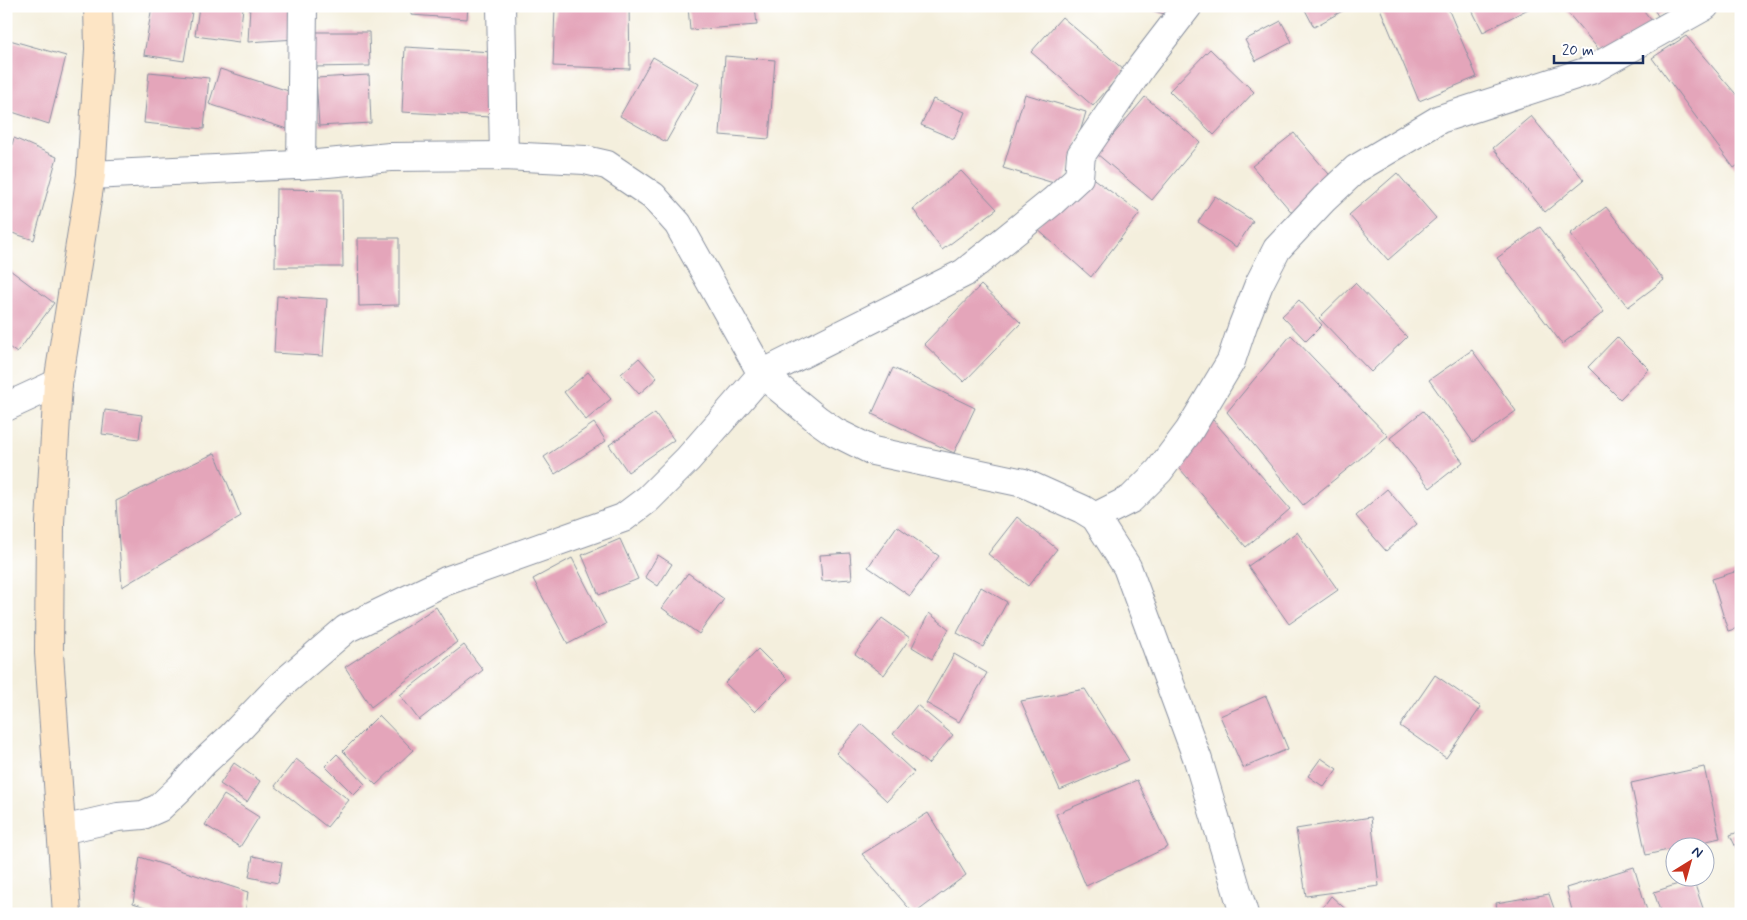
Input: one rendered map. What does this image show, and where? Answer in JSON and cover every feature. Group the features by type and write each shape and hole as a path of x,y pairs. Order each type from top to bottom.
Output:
{"main road":[{"path":"66,914 49,653 50,523 58,383 91,175 99,49 98,6"}],"street":[{"path":"301,165 303,6"},
{"path":"501,6 504,156"},
{"path":"62,830 118,817 142,815 159,808 281,685 346,629 446,581 623,518 648,499 688,459 762,374 964,273 1053,201 1078,177 1081,154 1142,66 1188,6"},
{"path":"1095,517 1131,499 1159,471 1189,431 1231,361 1259,284 1277,249 1324,199 1356,169 1440,119 1591,70 1705,6"},
{"path":"91,175 301,165 390,157 504,156 585,160 607,165 653,196 678,224 762,374 818,420 835,432 873,451 1024,483 1082,509 1095,517 1127,567 1198,760 1244,914"},
{"path":"6,407 58,383"}],"building":[{"path":"152,6 193,6 184,61 144,55"},
{"path":"199,6 243,8 239,42 195,36"},
{"path":"250,6 296,6 296,39 248,42"},
{"path":"329,6 387,6 386,11 329,9"},
{"path":"412,6 468,6 467,19 411,15"},
{"path":"555,6 629,6 630,69 553,66"},
{"path":"688,6 755,6 757,25 690,30"},
{"path":"1138,6 1177,6 1174,17"},
{"path":"1303,6 1351,6 1314,27"},
{"path":"1379,6 1447,6 1477,77 1419,101"},
{"path":"1470,6 1534,6 1483,32"},
{"path":"1562,6 1640,6 1652,21 1606,58"},
{"path":"1652,6 1676,6 1658,16"},
{"path":"1062,17 1124,70 1093,106 1031,52"},
{"path":"1281,21 1292,42 1256,61 1245,40"},
{"path":"312,32 369,32 370,66 312,67"},
{"path":"1686,36 1741,100 1741,163 1734,168 1652,58"},
{"path":"6,39 66,56 49,124 6,110"},
{"path":"405,47 493,52 490,117 402,112"},
{"path":"1210,49 1254,92 1214,135 1169,91"},
{"path":"725,56 775,60 769,139 720,135"},
{"path":"653,57 699,84 666,142 620,116"},
{"path":"220,69 298,94 287,129 209,104"},
{"path":"149,72 209,78 204,129 144,123"},
{"path":"369,75 371,123 319,126 316,78"},
{"path":"1025,94 1086,112 1064,186 1003,168"},
{"path":"1145,97 1200,142 1152,200 1097,154"},
{"path":"933,99 965,112 954,139 921,125"},
{"path":"1531,116 1584,180 1545,212 1493,148"},
{"path":"1294,133 1334,180 1295,216 1252,166"},
{"path":"14,138 57,157 34,240 6,231 6,164"},
{"path":"961,171 997,209 942,250 913,209"},
{"path":"1397,173 1436,218 1388,260 1349,215"},
{"path":"1087,174 1140,213 1091,277 1036,228"},
{"path":"276,189 342,190 343,267 275,267"},
{"path":"1215,196 1253,221 1236,247 1198,222"},
{"path":"1606,207 1664,280 1628,307 1570,234"},
{"path":"1540,227 1604,312 1562,344 1497,258"},
{"path":"358,238 399,238 399,305 359,306"},
{"path":"6,267 54,303 17,353 6,345"},
{"path":"1355,283 1407,337 1371,372 1319,318"},
{"path":"981,285 1021,323 964,382 924,344"},
{"path":"277,296 327,299 323,356 274,353"},
{"path":"1299,300 1322,325 1306,341 1282,316"},
{"path":"1291,335 1388,436 1303,505 1227,412"},
{"path":"1617,337 1649,369 1620,399 1588,367"},
{"path":"1472,350 1516,411 1473,442 1429,380"},
{"path":"639,358 657,378 639,394 621,374"},
{"path":"893,368 975,408 954,453 872,414"},
{"path":"588,372 611,399 586,420 564,392"},
{"path":"105,410 142,415 139,439 102,434"},
{"path":"1423,411 1463,462 1430,488 1390,438"},
{"path":"655,413 674,440 628,472 609,445"},
{"path":"1213,420 1290,509 1246,547 1170,457"},
{"path":"594,423 606,441 555,474 544,457"},
{"path":"215,453 241,516 122,587 116,501"},
{"path":"1387,489 1417,524 1386,551 1356,516"},
{"path":"1017,517 1057,549 1028,586 988,554"},
{"path":"897,526 939,556 910,596 868,567"},
{"path":"1297,532 1338,590 1289,624 1248,566"},
{"path":"620,539 638,579 599,595 582,555"},
{"path":"850,553 852,579 822,581 820,555"},
{"path":"658,555 672,564 658,586 645,577"},
{"path":"572,558 606,624 568,644 533,579"},
{"path":"1741,570 1741,627 1728,631 1712,579"},
{"path":"688,573 724,599 699,634 662,608"},
{"path":"981,587 1007,602 983,647 957,633"},
{"path":"436,607 457,642 371,707 345,667"},
{"path":"929,613 949,629 932,659 912,647"},
{"path":"882,618 910,638 884,675 855,654"},
{"path":"464,645 483,670 419,720 400,695"},
{"path":"758,649 788,679 755,712 725,683"},
{"path":"954,654 987,673 959,722 926,703"},
{"path":"1435,675 1481,707 1446,758 1400,726"},
{"path":"1085,689 1129,760 1060,790 1021,701"},
{"path":"1266,696 1288,749 1243,768 1220,716"},
{"path":"917,705 953,735 928,764 893,734"},
{"path":"379,715 413,750 376,785 343,751"},
{"path":"862,724 914,772 887,801 836,753"},
{"path":"337,754 365,784 354,795 325,766"},
{"path":"1321,758 1337,769 1324,787 1308,776"},
{"path":"296,759 349,800 327,827 275,786"},
{"path":"234,763 260,781 247,802 220,784"},
{"path":"1704,767 1720,838 1664,838 1664,851 1646,855 1631,783"},
{"path":"1137,780 1168,847 1086,886 1056,814"},
{"path":"224,795 259,817 240,847 205,825"},
{"path":"928,813 966,875 914,914 862,854"},
{"path":"1371,817 1379,886 1306,896 1296,829"},
{"path":"1741,831 1741,858 1730,835"},
{"path":"253,856 282,862 278,883 249,877"},
{"path":"140,857 248,892 245,914 166,914 133,903"},
{"path":"1634,867 1648,914 1573,914 1566,888"},
{"path":"1666,888 1696,888 1705,914 1661,914 1654,892"},
{"path":"1549,894 1556,914 1498,914 1496,903"},
{"path":"1331,896 1351,914 1318,914"}]}
